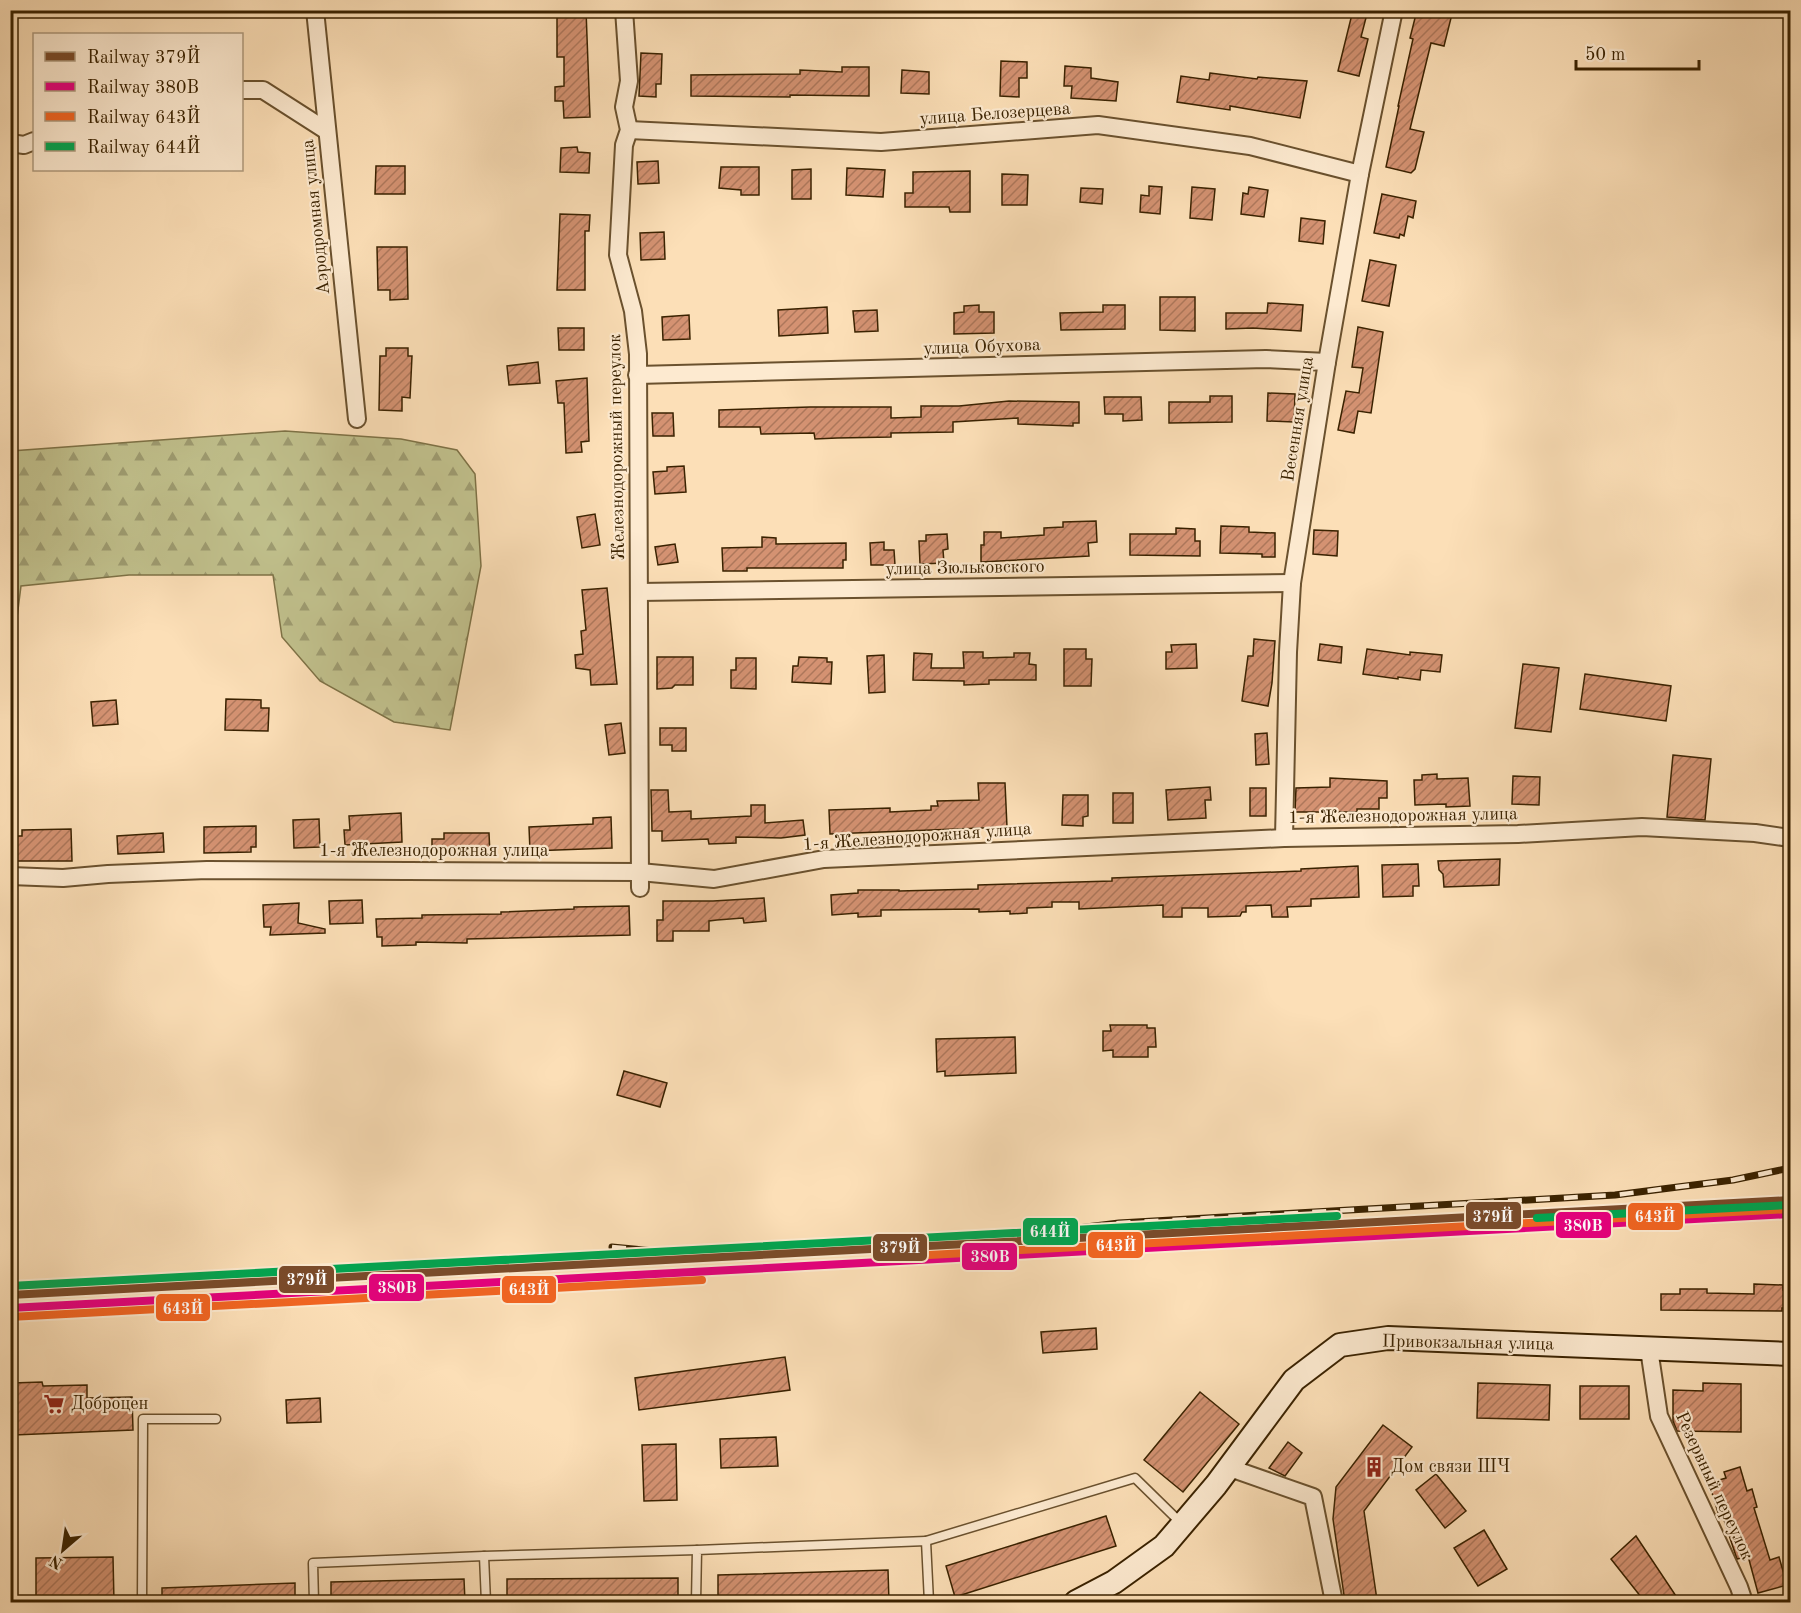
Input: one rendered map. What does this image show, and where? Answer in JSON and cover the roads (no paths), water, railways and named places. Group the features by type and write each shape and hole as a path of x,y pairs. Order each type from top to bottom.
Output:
{"main road":[{"name":"Привокзальная улица","path":"1076,1602 1114,1582 1164,1546 1230,1468 1294,1380 1340,1346 1388,1338 1791,1354"}],"street":[{"name":"Аэродромная улица","path":"315,10 357,419"},
{"name":"Железнодорожный переулок","path":"624,10 629,81 624,108 629,130 624,145 618,255 633,311 638,354 640,880"},
{"name":"Весенняя улица","path":"1284,838 1288,652 1292,583 1360,174 1394,10"},
{"path":"243,90 263,90 327,131"},
{"name":"улица Белозерцева","path":"629,130 881,142 1098,125 1250,146 1360,174"},
{"path":"10,143 24,145 33,141"},
{"name":"улица Обухова","path":"637,375 1266,359 1327,362"},
{"name":"улица Зюльковского","path":"639,592 1292,583"},
{"name":"1-я Железнодорожная улица","path":"10,876 63,878 207,870 640,880 714,879 824,859 1284,838 1518,834 1642,827 1755,833 1791,838"},
{"name":"Резервный переулок","path":"1649,1348 1659,1416 1744,1602"},
{"path":"1230,1468 1313,1497 1334,1602"}],"lane":[{"path":"142,1602 143,1419 216,1419"},
{"path":"314,1602 313,1563 926,1542 1135,1478 1182,1525"},
{"path":"926,1542 929,1602"},
{"path":"696,1602 697,1550"},
{"path":"484,1556 486,1602"}],"railway":[{"path":"922,1247 1119,1223 1615,1195 1733,1180 1790,1168"},
{"path":"612,1247 665,1252 795,1254"}],"rail line":[{"name":"379Й","path":"10,1295 1790,1200"},
{"name":"644Й","path":"1537,1218 1790,1205"},
{"name":"643Й","path":"891,1257 1790,1209"},
{"name":"380В","path":"10,1308 1790,1214"},
{"name":"644Й","path":"10,1286 1337,1216"},
{"name":"643Й","path":"10,1317 702,1280"}],"place":[{"name":"Доброцен","path":"54,1404"},
{"name":"Дом связи ШЧ","path":"1374,1467"}]}
